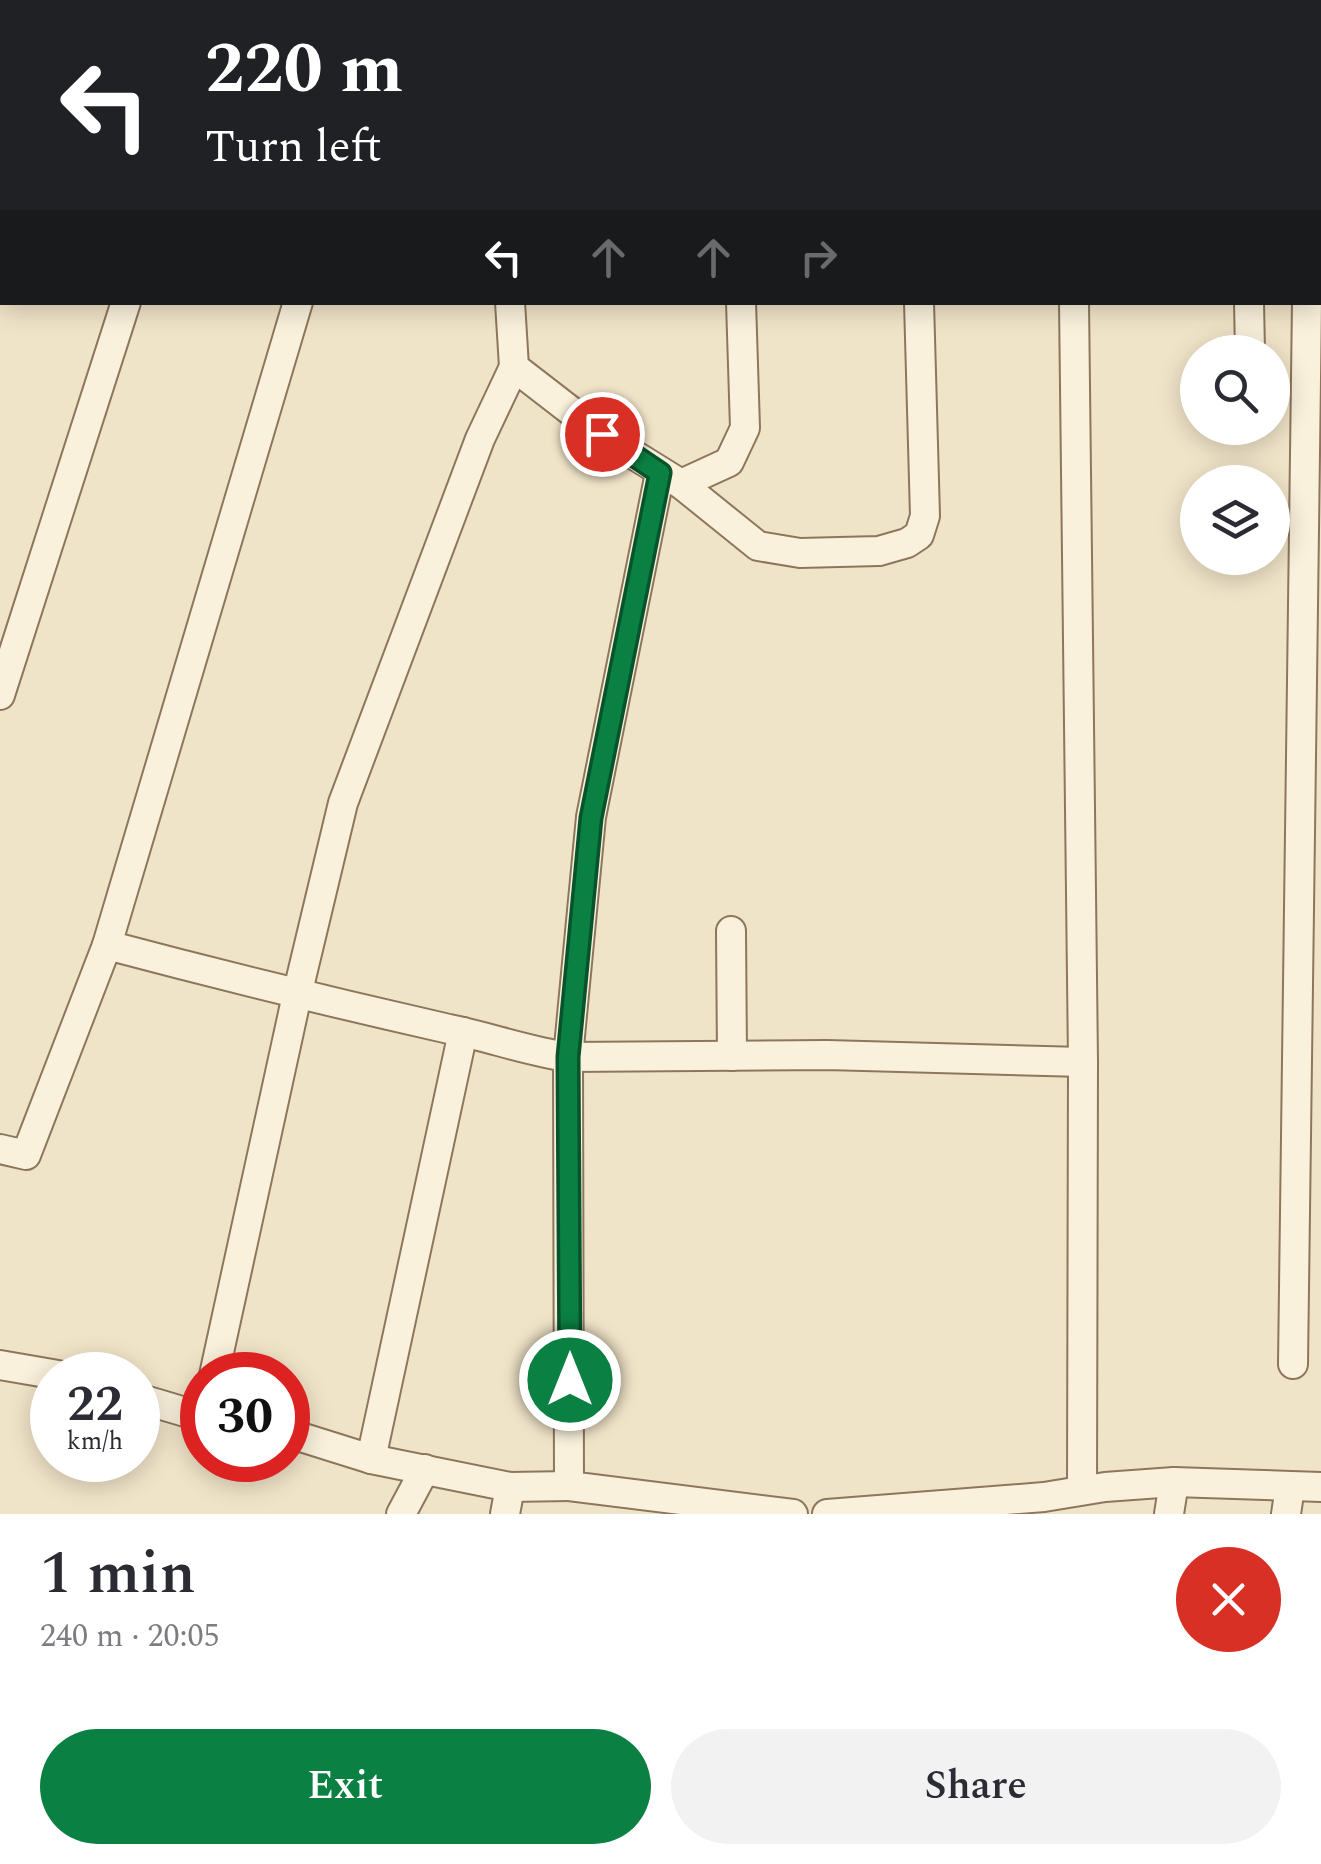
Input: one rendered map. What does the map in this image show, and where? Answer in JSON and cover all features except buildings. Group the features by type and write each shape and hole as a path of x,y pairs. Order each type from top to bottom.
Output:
{"street":[{"path":"0,695 125,305"},
{"path":"0,1149 26,1155 106,945 297,305"},
{"path":"219,1352 296,995 343,803 480,439 514,367 510,305"},
{"path":"671,478 729,462 745,428 742,305"},
{"path":"514,367 602,434 671,478 758,546 800,553 879,551 919,535 925,516 919,305"},
{"path":"1074,305 1083,1062 1082,1490"},
{"path":"1249,305 1250,335"},
{"path":"1293,1364 1311,623 1308,305"},
{"path":"570,1486 568,1057 591,818 671,478"},
{"path":"731,931 732,1056"},
{"path":"106,945 296,995 568,1057 1083,1062"},
{"path":"372,1460 463,1032"},
{"path":"0,1365 30,1370"},
{"path":"310,1441 372,1460 425,1469 508,1501 570,1486 675,1506 792,1514"},
{"path":"401,1514 425,1469"},
{"path":"1168,1514 1174,1482"},
{"path":"827,1514 1042,1505 1082,1490 1174,1482 1288,1501 1321,1486"}],"route":[{"path":"570,1380 568,1057 591,818 660,473 602,434"}]}
